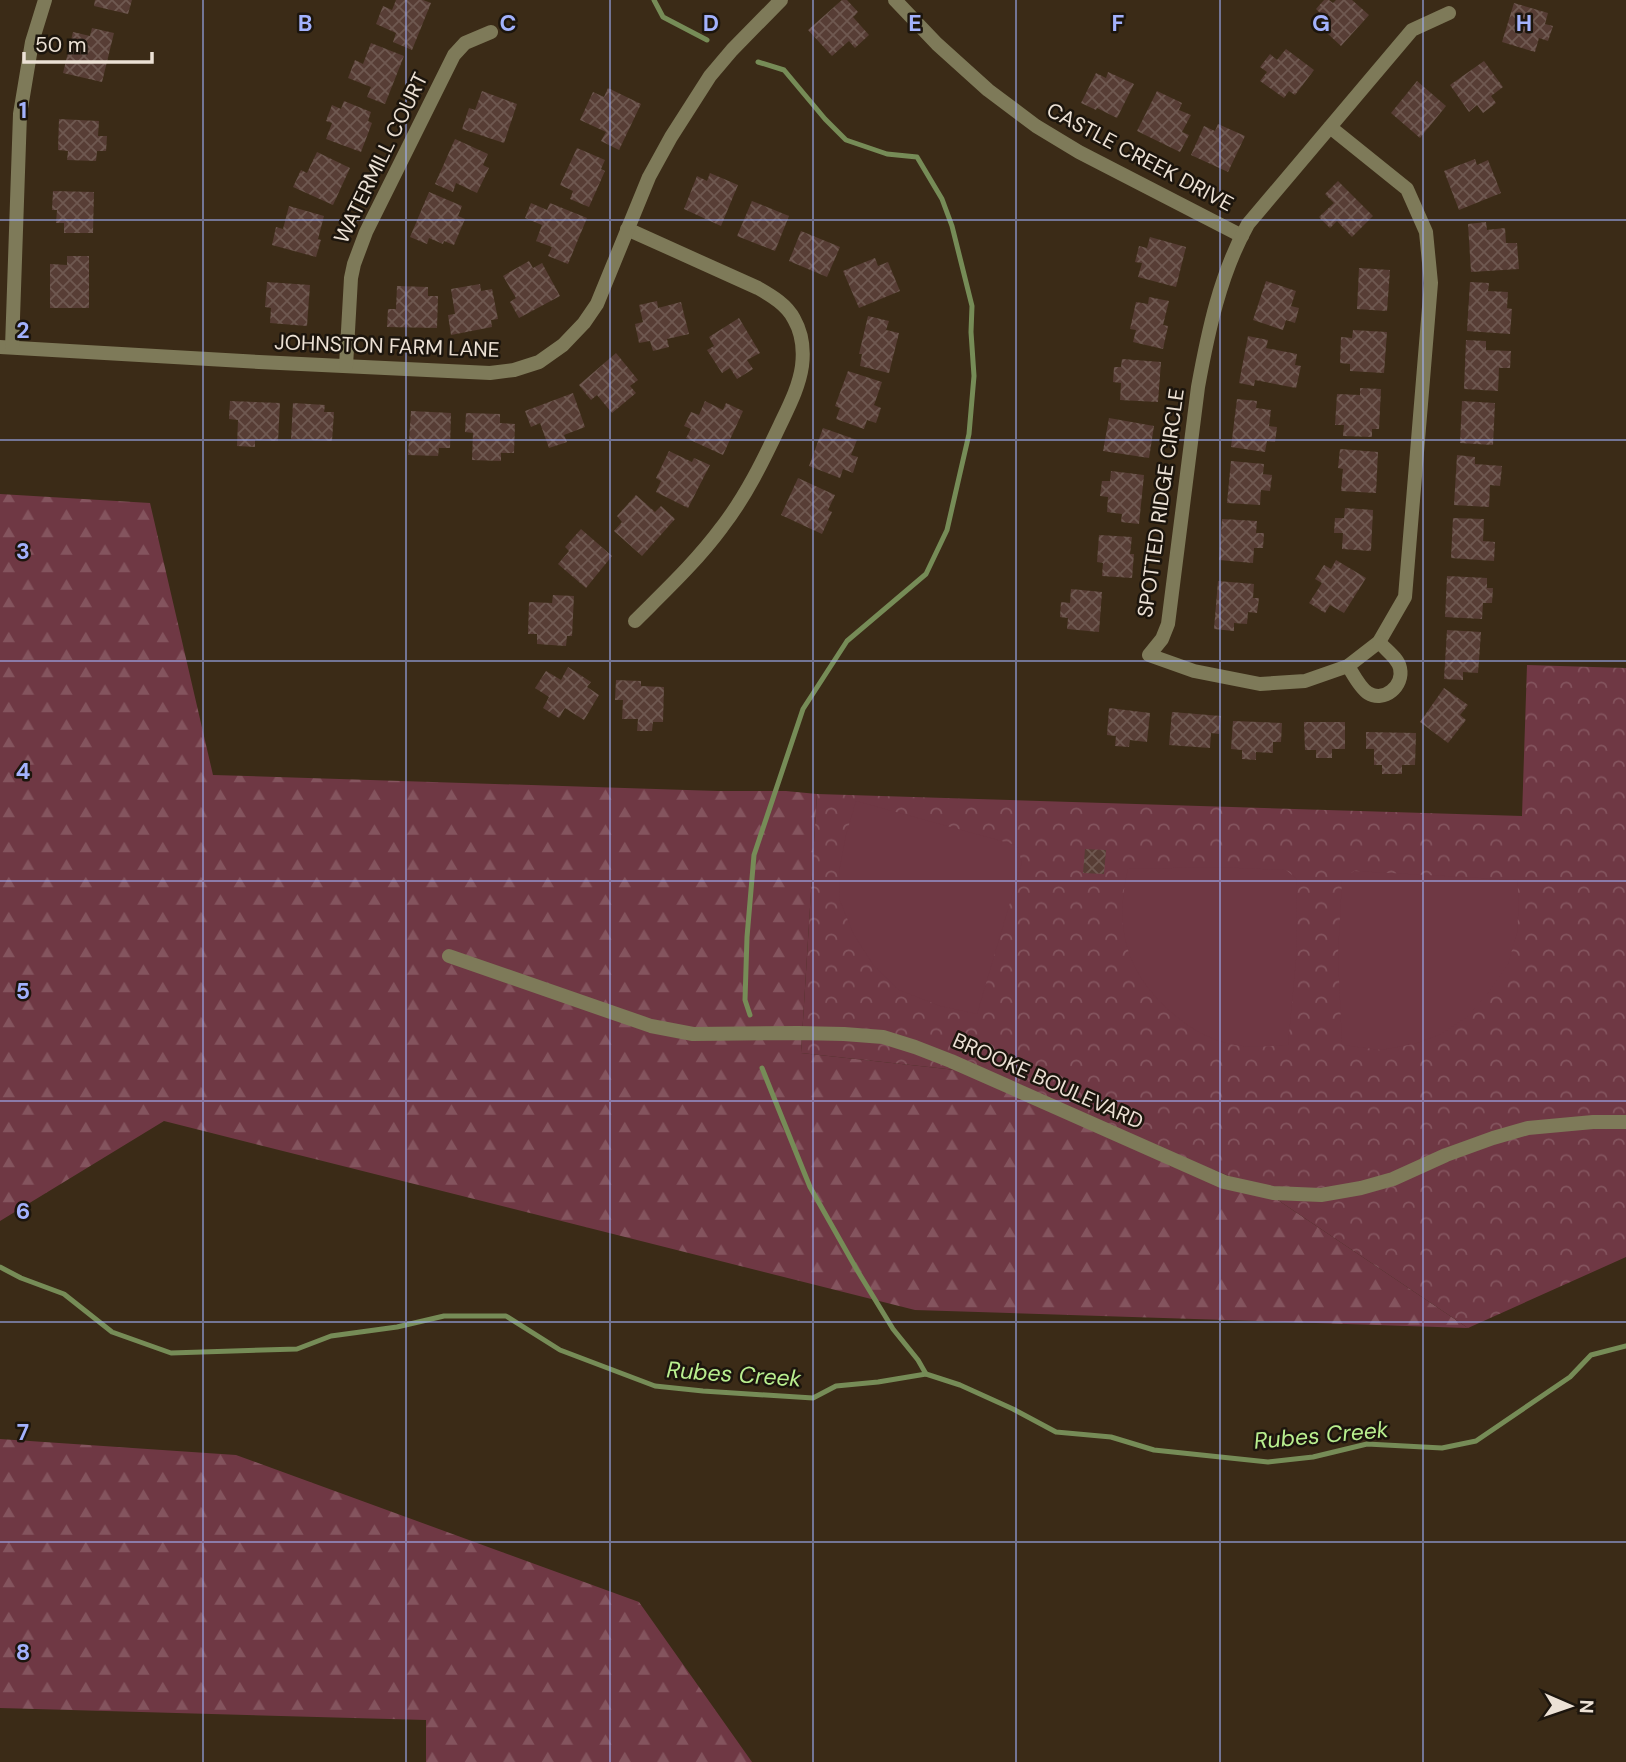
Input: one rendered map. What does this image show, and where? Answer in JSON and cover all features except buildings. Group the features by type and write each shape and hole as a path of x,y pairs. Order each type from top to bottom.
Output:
{"street":[{"path":"6,347 20,114 32,42 45,0"},
{"name":"JOHNSTON FARM LANE","path":"6,347 490,373 514,370 539,362 563,345 584,323 597,304 654,167 710,76 782,0"},
{"name":"CASTLE CREEK DRIVE","path":"895,0 937,44 978,81 1036,127 1242,236"},
{"name":"SPOTTED RIDGE CIRCLE","path":"1331,127 1407,188 1426,232 1431,283 1405,597 1379,642 1348,666 1306,681 1260,684 1194,671 1149,655 1162,639 1168,624 1196,401 1205,349 1223,282 1248,224 1412,30 1448,13"},
{"name":"WATERMILL COURT","path":"346,366 351,278 366,232 454,55 466,43 491,32"},
{"path":"627,229 772,296 794,318 803,350 802,367 791,402 740,503 703,551 635,621"},
{"path":"1348,666 1366,692 1383,696 1391,692 1401,678 1401,669 1398,661 1379,642"},
{"name":"BROOKE BOULEVARD","path":"449,956 651,1026 693,1034 844,1034 883,1037 951,1061 1224,1182 1273,1193 1321,1195 1361,1188 1392,1179 1493,1138 1528,1128 1626,1122"}],"green space":[{"path":"0,494 150,503 213,775 817,794 801,1053 956,1070 1260,1188 1468,1328 915,1310 164,1121 0,1221"},
{"path":"1527,665 1626,668 1626,1257 1468,1328 1260,1188 956,1070 801,1053 817,794 1522,816"},
{"path":"856,801 1016,845 1022,862 977,1014 940,1006 899,990 874,966 854,935 840,901 839,872"},
{"path":"1217,867 1286,870 1297,879 1296,960 1288,1045 1235,1045 1197,1031 1160,1002 1136,969 1128,951 1122,913 1128,869"},
{"path":"1354,871 1517,880 1517,933 1508,964 1467,1017 1441,1034 1414,1044 1381,1050 1342,1045 1338,955 1342,880"},
{"path":"0,1439 236,1455 639,1602 752,1762 426,1762 426,1720 0,1708"}],"waterway":[{"path":"654,0 663,17 707,40"},
{"path":"750,1015 745,1000 754,855 803,709 847,641 926,574 947,530 969,434 974,376 972,306 952,226 942,199 917,157 887,154 846,140 784,70 758,62"},
{"path":"762,1068 810,1187 893,1329 926,1374"},
{"name":"Rubes Creek","path":"0,1267 64,1294 112,1332 171,1353 297,1349 331,1336 397,1327 444,1316 506,1316 560,1350 655,1386 813,1398 836,1386 926,1374 960,1385 1056,1432 1111,1437 1154,1450 1268,1462 1313,1457 1367,1444 1442,1448 1476,1441 1570,1377 1591,1355 1626,1346"}]}
